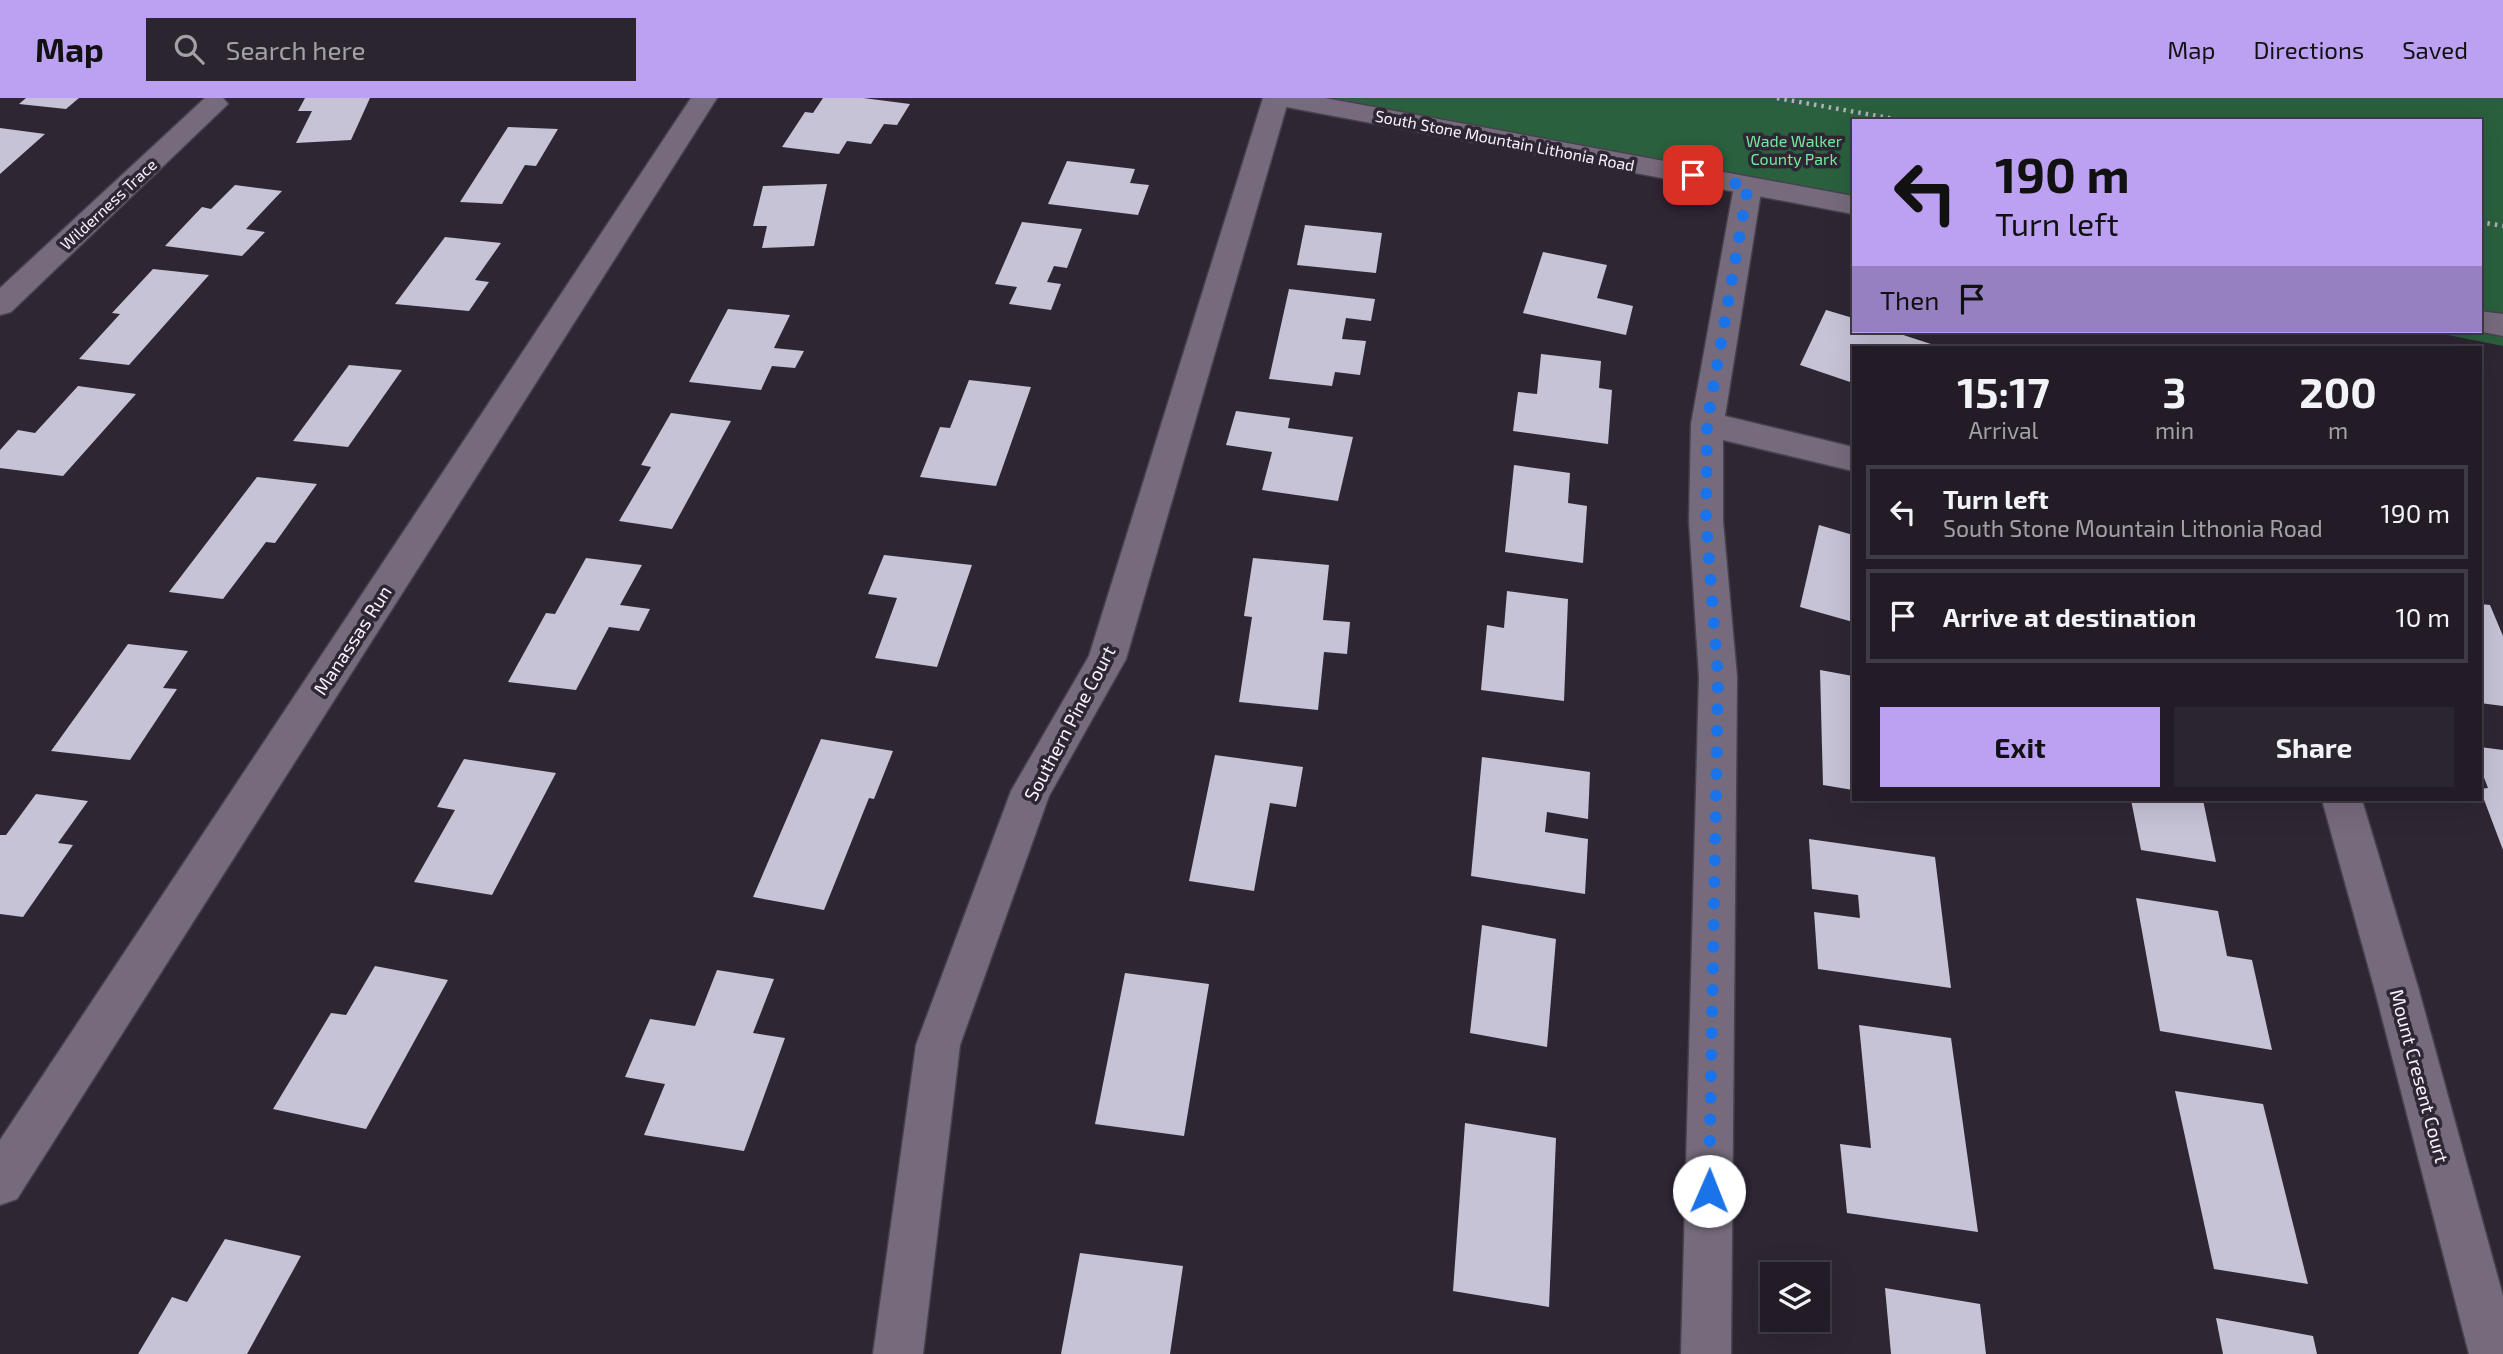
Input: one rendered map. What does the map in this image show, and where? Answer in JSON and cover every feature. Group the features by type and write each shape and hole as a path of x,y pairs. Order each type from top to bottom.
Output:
{"street":[{"name":"Manassas Run","path":"0,1182 704,98"},
{"name":"South Stone Mountain Lithonia Road","path":"1279,98 1852,205"},
{"name":"Southern Pine Court","path":"898,1354 937,1045 1031,791 1107,659 1279,98"},
{"name":"Wilderness Trace","path":"0,305 215,104"},
{"path":"1706,1354 1718,677 1706,521 1707,424 1748,186"},
{"path":"2482,321 2503,325"},
{"path":"1707,424 1852,459"},
{"name":"Mount Cresent Court","path":"2342,801 2396,987 2494,1354"}],"green space":[{"name":"Wade Walker County Park","path":"1284,98 2503,98 2503,346 2438,333 2482,333 2482,119 1852,119 1852,214"}],"building":[{"path":"26,98 79,98 66,109 19,104"},
{"path":"305,98 370,98 351,140 296,143 312,111 298,111"},
{"path":"823,98 863,98 910,104 897,125 884,124 871,144 847,141 839,154 782,147 805,112 813,113"},
{"path":"508,127 558,129 536,166 525,165 502,204 460,202"},
{"path":"0,128 45,134 0,174"},
{"path":"1067,161 1135,169 1130,183 1149,185 1138,215 1048,204"},
{"path":"827,184 814,246 762,248 767,226 753,226 763,186"},
{"path":"235,185 282,191 246,229 265,232 242,256 165,246 202,207 211,209"},
{"path":"1022,222 1082,229 1067,268 1054,266 1047,282 1061,284 1051,310 1009,304 1017,287 995,284"},
{"path":"1305,225 1382,233 1376,273 1297,265"},
{"path":"445,237 501,243 475,280 489,282 469,311 395,304"},
{"path":"1543,252 1607,265 1597,298 1633,306 1626,335 1523,313"},
{"path":"153,269 209,275 129,365 79,359 120,314 112,313"},
{"path":"1289,289 1375,299 1371,321 1346,318 1342,339 1366,341 1360,375 1335,372 1332,386 1269,379"},
{"path":"728,309 790,315 774,348 804,351 795,368 772,366 761,390 689,382"},
{"path":"1826,310 1852,318 1852,333 1897,333 1934,345 1852,346 1852,383 1800,365"},
{"path":"1541,354 1601,361 1599,388 1612,390 1608,444 1513,431 1518,392 1537,394"},
{"path":"349,365 402,370 348,447 293,441"},
{"path":"969,380 1031,387 996,486 920,477 940,427 950,428"},
{"path":"78,386 136,394 63,476 0,468 0,450 18,430 35,433"},
{"path":"1236,411 1290,418 1288,428 1353,437 1338,501 1262,490 1272,452 1226,445"},
{"path":"671,413 731,421 672,529 619,521 651,467 641,465"},
{"path":"1514,465 1570,473 1568,503 1587,506 1583,563 1505,552"},
{"path":"257,477 317,484 275,543 266,542 223,599 169,592"},
{"path":"1819,525 1852,535 1852,622 1800,607"},
{"path":"884,555 972,565 937,667 875,658 897,598 868,594"},
{"path":"586,558 642,565 620,605 650,609 639,631 609,627 576,690 508,682 546,613 555,614"},
{"path":"1253,558 1329,565 1323,620 1350,622 1347,654 1324,652 1318,710 1239,702 1252,617 1244,616"},
{"path":"1507,591 1568,599 1564,701 1481,690 1487,625 1504,628"},
{"path":"2482,604 2490,605 2503,636 2503,706 2482,703"},
{"path":"128,644 188,651 163,688 177,689 130,760 51,751"},
{"path":"1820,670 1852,676 1852,790 1823,785"},
{"path":"821,739 893,751 874,799 869,798 824,910 753,897"},
{"path":"2482,747 2503,750 2503,850 2482,794 2482,789 2488,788 2482,772"},
{"path":"1215,755 1303,767 1296,807 1270,803 1254,891 1189,881"},
{"path":"1482,757 1590,772 1588,819 1547,812 1545,832 1588,839 1585,894 1471,876"},
{"path":"464,759 556,773 492,895 414,882 455,810 437,807"},
{"path":"36,794 88,801 58,843 73,845 23,917 0,914 0,835 6,835"},
{"path":"2131,801 2203,801 2216,862 2141,850"},
{"path":"1809,839 1935,857 1951,988 1818,969 1814,912 1860,918 1858,895 1812,889"},
{"path":"2136,898 2218,911 2227,956 2252,960 2272,1050 2160,1031"},
{"path":"1482,925 1556,939 1547,1047 1470,1033"},
{"path":"375,966 448,980 366,1129 273,1109 331,1013 346,1015"},
{"path":"717,970 774,979 753,1033 785,1038 744,1151 644,1135 665,1084 625,1077 650,1019 695,1026"},
{"path":"1125,973 1209,984 1184,1136 1095,1124"},
{"path":"1859,1025 1951,1038 1978,1232 1847,1213 1840,1144 1871,1148"},
{"path":"2175,1091 2263,1104 2308,1284 2214,1269"},
{"path":"1465,1123 1556,1138 1549,1307 1453,1291"},
{"path":"225,1239 301,1256 247,1354 138,1354 172,1297 187,1302"},
{"path":"1080,1253 1183,1266 1170,1354 1061,1354"},
{"path":"1885,1288 1980,1304 1986,1354 1891,1354"},
{"path":"2216,1318 2313,1336 2317,1354 2223,1354"}],"railway":[{"path":"1777,98 1895,119"},
{"path":"2482,222 2503,226"}],"route":[{"path":"1693,175 1748,186 1707,424 1706,521 1718,677 1709,1191"}]}
